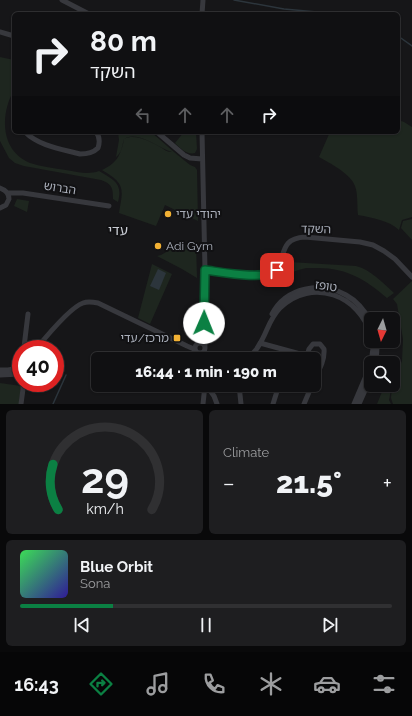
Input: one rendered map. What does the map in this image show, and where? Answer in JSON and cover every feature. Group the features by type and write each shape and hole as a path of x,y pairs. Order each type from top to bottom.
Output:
{"street":[{"path":"62,0 86,12"},
{"path":"202,12 203,0"},
{"path":"0,32 12,35"},
{"path":"27,134 41,143 86,154 91,153 98,148 100,140 97,134"},
{"path":"159,134 184,155 190,158 202,160"},
{"path":"202,134 205,270 204,333 202,351"},
{"path":"0,188 6,190 9,199 8,203 0,208"},
{"name":"הברוש","path":"8,193 23,193 109,206"},
{"name":"השקד","path":"205,270 244,275 269,275 275,273 277,270 284,251 291,240 305,237 360,242 373,245 395,259 412,276"},
{"name":"טופז","path":"270,322 275,309 283,299 289,295 310,288 333,290 347,295 359,305 364,312"},
{"name":"טופז","path":"254,352 259,347 274,315 291,300 303,295 311,293 325,294 344,300 356,308 364,320"},
{"path":"44,340 73,309 84,302 93,302 98,303 187,346 202,351"},
{"path":"25,340 28,314"},
{"path":"202,351 195,348 202,339 204,333"},
{"path":"260,343 292,352"},
{"path":"187,346 203,344 202,351"},
{"path":"308,352 311,346 320,344 324,349 324,356 322,360"},
{"path":"0,370 12,369"},
{"path":"0,375 12,375"},
{"path":"354,404 364,380"},
{"path":"21,404 23,392"},
{"path":"203,404 205,392"},
{"path":"211,392 217,404"},
{"path":"240,392 241,404"},
{"path":"273,404 277,392"},
{"path":"304,404 309,392"},
{"path":"359,404 364,392"}],"shaded area":[{"path":"0,57 12,60 12,94 6,110 5,120 8,141 13,150 20,157 39,166 83,173 99,171 113,180 118,186 118,202 113,199 113,192 110,185 101,180 15,163 9,158 0,141"},
{"path":"400,121 412,127 412,217 402,220 399,230 390,224 375,218 358,215 357,192 353,182 340,169 319,157 329,134 400,134"},
{"path":"118,134 153,134 197,170 198,221 165,205 156,226 119,213 122,193 121,188 115,179 102,170 115,161 121,152 116,157 119,140","holes":["152,143 172,152 166,151"]},
{"path":"182,134 196,134 197,149 195,153 187,152 175,143"},
{"path":"17,199 29,201 27,212 14,206"},
{"path":"412,219 412,240 401,228 403,221"},
{"path":"196,241 197,278 157,256 168,251"},
{"path":"289,262 356,266 371,273 394,293 387,298 356,276 338,270 306,268 291,273 278,280 275,276 280,273"},
{"path":"152,264 172,274 150,324 138,318"},
{"path":"158,269 166,273 159,290 150,286"},
{"path":"412,281 412,404 393,404 391,398 392,392 400,392 400,366 402,361 403,339 400,312 398,312 397,304 393,299"},
{"path":"0,383 12,385 12,392 20,392 19,404 0,404"},
{"path":"382,392 391,392 389,400 391,404 377,404"}],"waterway":[{"path":"234,0 284,9 317,12"},
{"path":"400,37 412,46"},
{"path":"53,404 66,375"}],"place":[{"name":"יהודי עדי","path":"168,214"},
{"name":"Adi Gym","path":"158,246"},
{"name":"מרכז/עדי","path":"177,338"}],"district":[{"name":"עדי","path":"118,230"}],"route":[{"path":"204,323 205,270 259,276 269,275 275,273 277,270"}]}
